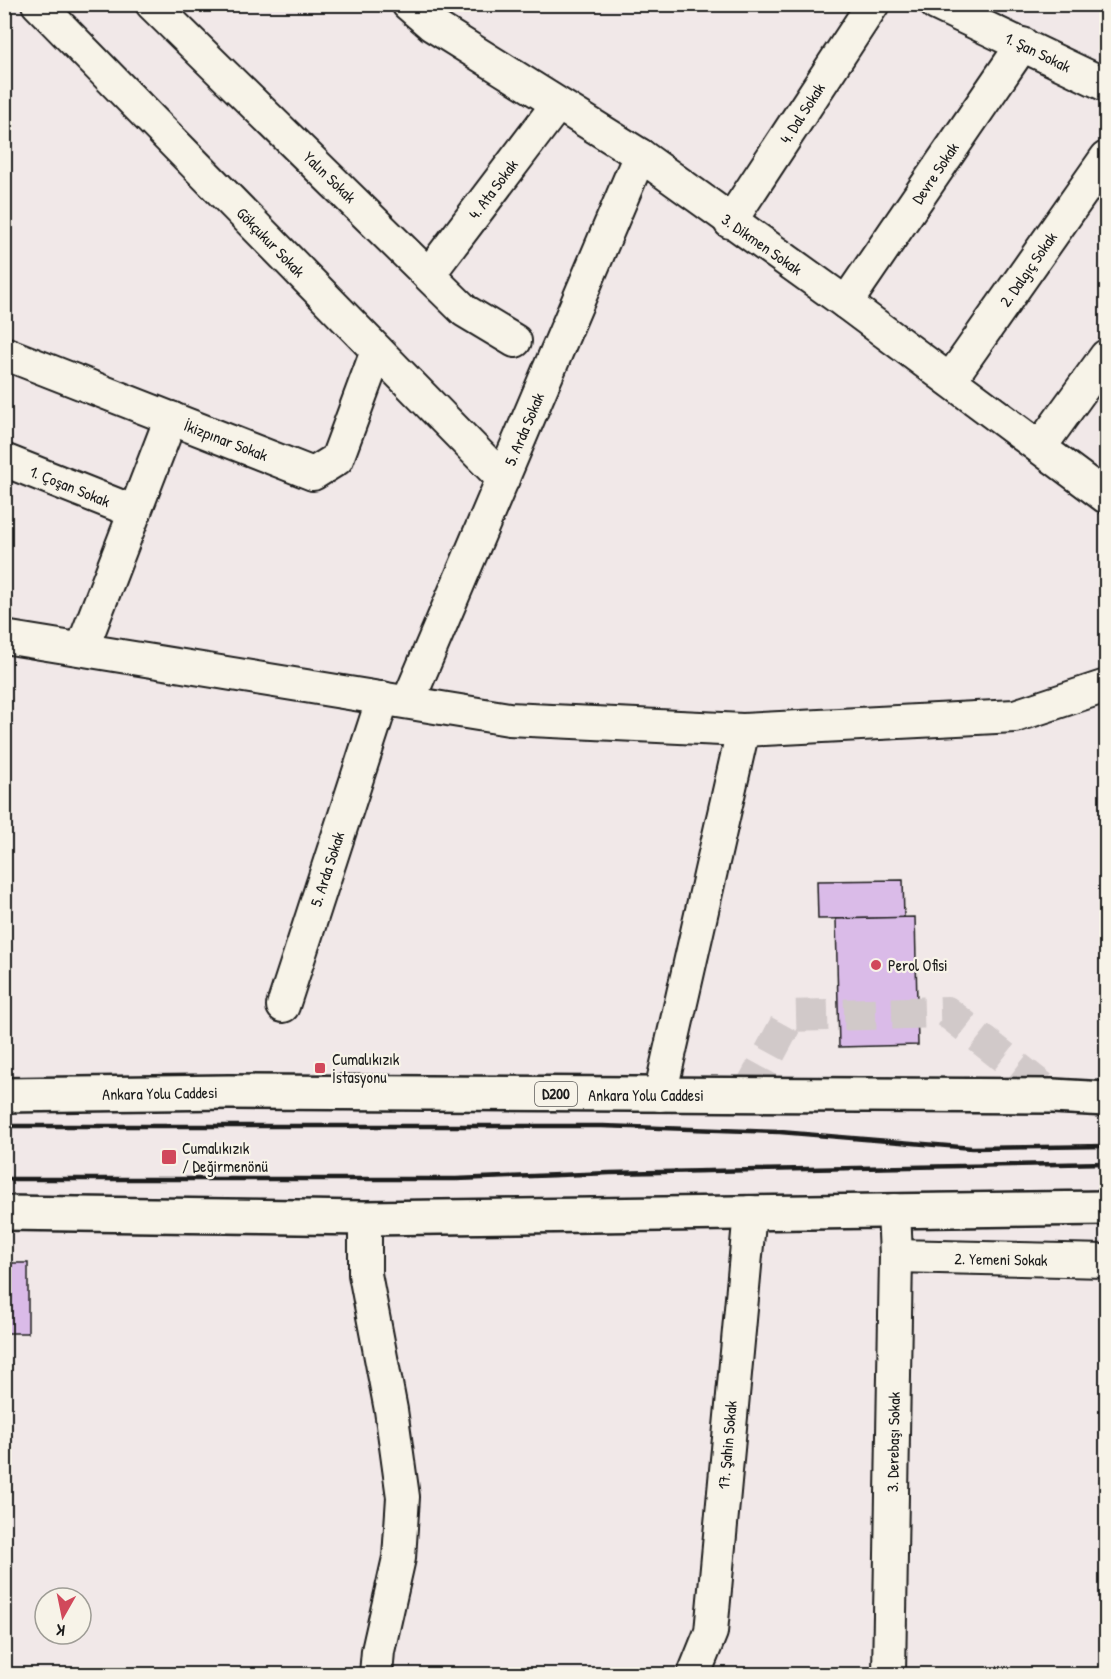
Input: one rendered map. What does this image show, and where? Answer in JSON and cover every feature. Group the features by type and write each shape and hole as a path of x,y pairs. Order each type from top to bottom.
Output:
{"highway":[{"name":"Ankara Yolu Caddesi","path":"4,1095 229,1092 1053,1096 1107,1099"},
{"path":"4,1213 365,1218 1107,1208"}],"street":[{"name":"Gökçukur Sokak","path":"38,4 502,479"},
{"name":"Yalın Sokak","path":"152,4 465,311 515,340"},
{"name":"3. Dikmen Sokak","path":"408,4 432,25 640,155 730,222 846,303 1107,497"},
{"name":"4. Dal Sokak","path":"730,222 873,4"},
{"name":"1. Şan Sokak","path":"936,4 1107,85"},
{"name":"Devre Sokak","path":"846,303 1023,44"},
{"name":"4. Ata Sokak","path":"429,274 557,105"},
{"name":"5. Arda Sokak","path":"283,1006 395,700 502,479 640,155"},
{"name":"2. Dalgıç Sokak","path":"950,380 1107,158"},
{"name":"İkizpınar Sokak","path":"4,353 313,474 337,459 377,351"},
{"path":"1040,447 1107,356"},
{"path":"82,650 171,418"},
{"name":"1. Çoşan Sokak","path":"4,460 135,512"},
{"path":"4,637 509,719 743,730 1015,716 1107,686"},
{"path":"660,1095 743,730"},
{"name":"3. Derebaşı Sokak","path":"890,1674 896,1256 894,1210"},
{"name":"17. Şahin Sokak","path":"694,1674 711,1632 750,1212"},
{"path":"365,1218 365,1274 391,1410 403,1497 399,1557 378,1651 376,1674"},
{"name":"2. Yemeni Sokak","path":"896,1256 1107,1261"}],"building":[{"path":"903,880 904,918 818,919 817,881"},
{"name":"Perol Ofisi","path":"915,917 918,1045 839,1047 836,919"},
{"path":"4,1263 28,1263 28,1333 4,1333"}],"tunnel":[{"path":"747,1095 790,1016 947,1012 1053,1096"}],"railway":[{"path":"4,1126 602,1126 780,1132 972,1148 1106,1146"},
{"path":"4,1179 456,1179 610,1173 1106,1163"}],"place":[{"name":"Perol Ofisi","path":"876,965"},
{"name":"Cumalıkızık İstasyonu","path":"320,1068"},
{"name":"Cumalıkızık / Değirmenönü","path":"169,1157"}]}
